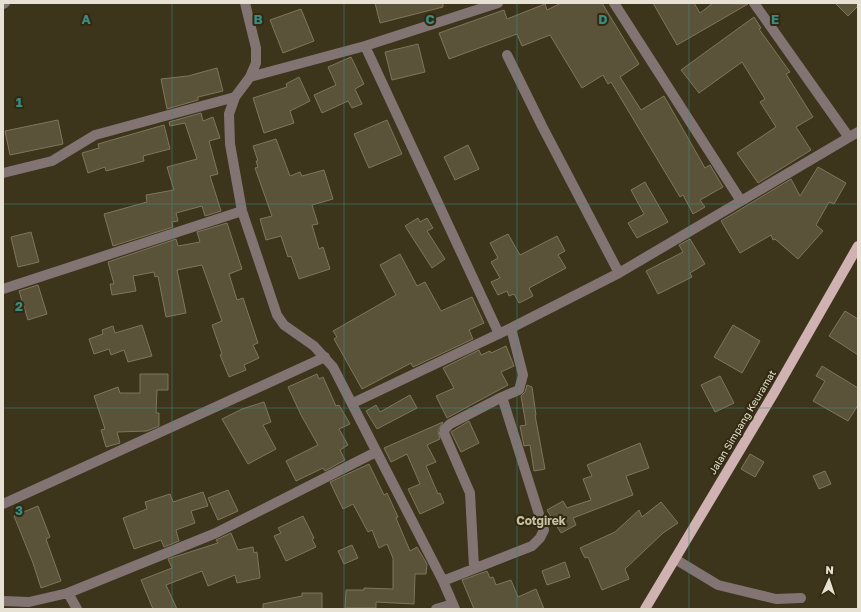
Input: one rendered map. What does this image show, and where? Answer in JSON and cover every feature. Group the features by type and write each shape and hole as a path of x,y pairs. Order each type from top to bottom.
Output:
{"main road":[{"name":"Jalan Simpang Keuramat","path":"645,609 774,393 858,246"}],"street":[{"path":"245,3 256,48 256,62 250,77 235,97 229,114 230,144 242,211 277,315 284,325 314,346 333,367 443,581 454,606 436,609"},
{"path":"250,77 365,46 498,3"},
{"path":"614,3 741,201"},
{"path":"754,3 848,136"},
{"path":"365,46 498,334"},
{"path":"507,55 542,126 619,273"},
{"path":"3,173 52,161 95,136 235,97"},
{"path":"352,403 511,328 619,273 848,136 858,132"},
{"path":"3,289 242,211"},
{"path":"474,567 470,493 444,433 450,424 502,397 519,390 523,381 523,374 511,328"},
{"path":"3,504 325,357"},
{"path":"443,581 474,567 532,546 540,538 544,530 502,397"},
{"path":"3,600 29,602 68,593 216,533 376,452"},
{"path":"675,559 718,585 776,599 801,598"},
{"path":"68,593 76,609"}],"building":[{"path":"375,3 443,3 443,7 380,23"},
{"path":"561,3 602,3 639,64 620,77 641,110 664,96 705,168 710,165 723,187 700,200 705,207 693,214 683,195 680,197 611,82 608,84 603,75 582,88 550,35 522,46 517,34 449,59 439,33 504,10 507,19 545,4 547,10"},
{"path":"653,3 694,3 700,13 713,3 748,4 677,45"},
{"path":"835,3 858,3 858,6 848,16"},
{"path":"301,9 314,41 283,53 270,20"},
{"path":"754,17 761,28 759,29 790,72 786,74 813,117 796,127 811,150 758,183 737,153 776,127 760,102 765,99 742,62 699,93 681,70"},
{"path":"418,44 425,72 392,80 385,52"},
{"path":"351,57 364,84 355,89 362,104 352,108 348,101 322,113 314,95 336,85 328,67"},
{"path":"217,68 223,91 198,97 198,100 167,109 161,79 188,76"},
{"path":"299,77 310,101 290,111 294,123 264,133 253,98 287,87 286,84"},
{"path":"201,113 203,121 213,117 220,138 209,141 218,174 210,176 221,211 205,216 202,206 176,213 178,221 172,222 173,227 113,246 104,214 147,202 146,195 174,190 167,167 197,159 185,123 170,126 169,122"},
{"path":"58,120 63,144 10,155 5,131"},
{"path":"387,120 402,154 369,168 354,134"},
{"path":"164,125 170,149 143,156 144,161 106,171 105,167 88,173 82,153 99,148 98,144"},
{"path":"276,139 290,176 300,172 302,176 324,170 333,199 312,205 318,224 312,225 319,249 323,247 330,269 299,279 291,256 288,257 281,236 266,240 260,219 272,216 255,168 258,167 256,161 258,161 253,146"},
{"path":"468,145 479,169 455,180 444,157"},
{"path":"818,167 846,183 834,204 829,202 816,225 823,231 798,259 775,239 773,240 771,235 740,253 721,221 791,179 800,196"},
{"path":"645,182 668,222 637,238 628,223 644,214 631,190"},
{"path":"418,218 420,222 427,218 433,228 427,231 445,259 432,268 405,226"},
{"path":"227,223 242,269 229,274 237,300 243,298 258,343 253,345 259,358 244,365 246,370 229,377 220,355 222,354 212,325 222,321 202,265 177,270 186,313 166,317 158,276 155,277 154,272 133,276 136,291 112,295 110,284 114,284 108,262 176,239 178,246 200,242 197,232"},
{"path":"31,232 39,262 18,267 11,237"},
{"path":"508,234 520,255 557,236 565,251 558,255 566,268 529,288 533,296 519,303 514,294 509,296 507,291 498,295 491,282 500,278 491,262 498,258 490,243"},
{"path":"690,239 705,264 690,273 692,277 658,294 646,271 683,252 679,245"},
{"path":"400,254 417,286 425,282 441,311 472,297 484,323 469,330 473,339 413,367 411,363 362,389 334,339 337,337 333,331 396,295 380,265"},
{"path":"38,285 47,314 28,320 19,291"},
{"path":"845,311 858,319 858,355 829,336"},
{"path":"142,325 152,356 128,362 124,350 111,355 109,349 94,354 89,339 103,334 102,330 113,326 115,333"},
{"path":"733,325 760,341 742,373 714,357"},
{"path":"506,346 514,366 501,372 508,385 447,418 436,396 454,388 443,368 479,350 481,355 490,351 491,353"},
{"path":"822,366 858,388 858,405 848,421 813,401 825,381 816,376"},
{"path":"140,374 168,374 168,390 157,390 156,413 159,413 159,426 147,431 117,432 120,443 106,447 101,430 105,429 94,396 118,387 120,393 140,393"},
{"path":"317,374 319,379 323,377 336,406 339,405 350,424 339,429 348,445 340,450 345,460 325,471 323,468 296,481 286,461 318,445 301,415 288,387"},
{"path":"720,376 734,403 715,412 701,385"},
{"path":"527,385 532,387 535,415 545,469 534,471 530,445 524,446 520,426 526,425 521,396 525,392"},
{"path":"410,395 417,408 377,429 366,411 376,405 380,412"},
{"path":"264,402 271,422 263,425 276,449 248,464 222,419 242,409"},
{"path":"469,421 479,443 461,452 451,432"},
{"path":"443,422 438,431 440,439 427,445 436,462 426,466 438,494 440,493 444,503 420,514 408,489 420,484 407,454 391,462 384,448"},
{"path":"640,443 649,468 626,476 633,495 573,518 576,525 561,533 547,510 563,501 567,508 591,500 583,479 592,476 587,465"},
{"path":"750,454 764,462 755,477 741,469"},
{"path":"369,464 384,495 387,493 398,517 396,518 410,551 417,547 427,564 426,574 415,574 414,604 376,602 376,608 345,608 346,590 364,590 364,588 393,589 393,558 387,544 379,548 372,530 368,532 353,504 343,509 330,482"},
{"path":"825,471 831,484 819,489 813,476"},
{"path":"228,490 238,511 218,520 208,498"},
{"path":"203,492 208,506 191,511 195,523 176,530 179,541 164,547 161,540 134,549 123,518 147,509 145,502 170,494 173,502"},
{"path":"661,502 678,523 663,533 625,569 629,579 602,590 588,557 585,558 580,548 615,532 639,510 642,517"},
{"path":"38,506 50,537 46,539 61,581 41,588 33,563 14,516"},
{"path":"303,516 314,538 312,539 316,547 286,561 274,536 281,533 278,528"},
{"path":"231,533 238,550 253,547 254,553 257,552 260,578 237,583 235,575 208,586 202,571 166,585 177,609 153,609 141,580 172,568 168,559 218,543 216,540"},
{"path":"352,545 358,558 344,564 338,551"},
{"path":"565,562 570,577 547,585 542,571"},
{"path":"487,571 490,578 493,577 496,585 511,580 518,597 536,589 544,609 474,609 462,580"},
{"path":"302,593 322,593 322,609 263,609 263,604 302,596"}],"district":[{"name":"Cotgirek","path":"541,521"}]}
